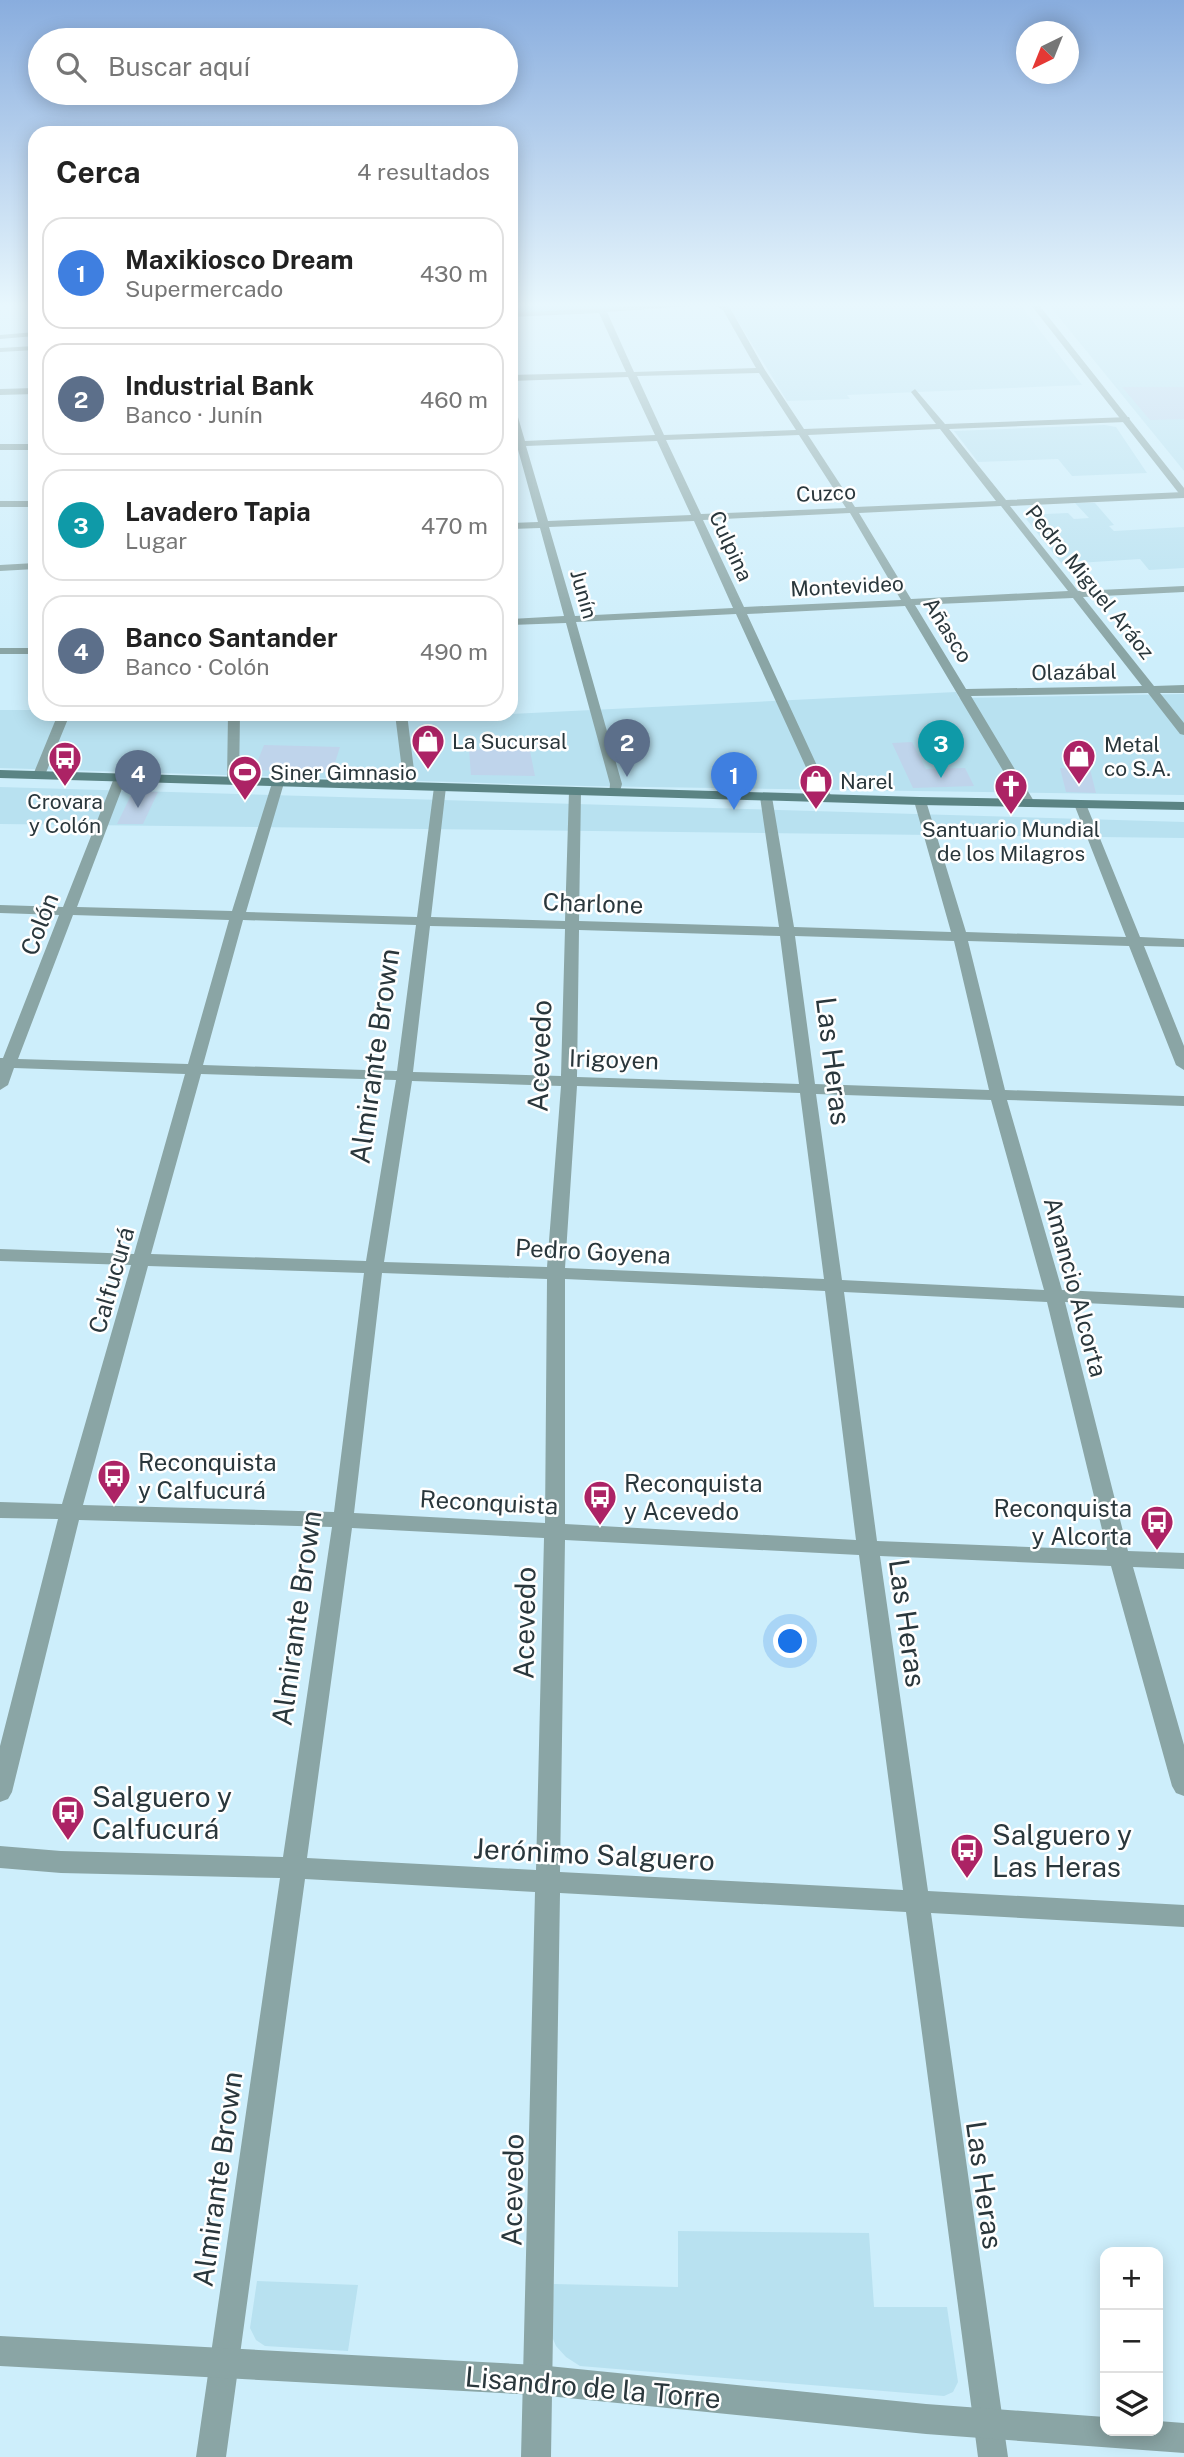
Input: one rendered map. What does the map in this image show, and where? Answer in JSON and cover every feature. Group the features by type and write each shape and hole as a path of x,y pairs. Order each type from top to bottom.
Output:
{"main road":[{"path":"0,774 766,797 1184,806"}],"street":[{"name":"Culpina","path":"652,420 826,798"},
{"name":"Añasco","path":"794,420 965,693 1030,803"},
{"name":"Pedro Miguel Aráoz","path":"937,420 1184,731"},
{"path":"518,444 1111,420"},
{"path":"1127,420 1184,494"},
{"path":"0,447 28,447"},
{"name":"Junín","path":"518,447 571,619 616,785 614,792"},
{"name":"Cuzco","path":"518,526 1184,494"},
{"path":"0,504 28,504"},
{"path":"0,568 28,566"},
{"name":"Montevideo","path":"518,622 1184,589"},
{"path":"0,651 28,651"},
{"name":"Olazábal","path":"965,693 1184,689"},
{"path":"39,775 61,721"},
{"path":"233,781 234,721"},
{"path":"402,721 410,786"},
{"name":"Colón","path":"0,1086 5,1063 120,778"},
{"name":"Calfucurá","path":"0,1793 70,1513 237,916 278,783"},
{"name":"Almirante Brown","path":"211,2457 343,1520 374,1267 405,1074 440,787"},
{"name":"Acevedo","path":"536,2457 555,1532 556,1273 569,1081 575,791"},
{"name":"Las Heras","path":"766,797 787,931 868,1548 993,2457"},
{"name":"Amancio Alcorta","path":"920,801 960,937 998,1096 1055,1298 1120,1559 1184,1786"},
{"path":"1080,804 1184,1065"},
{"name":"Charlone","path":"0,909 424,919 572,926 1184,943"},
{"name":"Irigoyen","path":"5,1063 1184,1101"},
{"name":"Pedro Goyena","path":"0,1255 556,1273 1184,1302"},
{"name":"Reconquista","path":"0,1510 343,1520 868,1548 1184,1561"},
{"name":"Jerónimo Salguero","path":"0,1857 61,1862 292,1868 1184,1916"},
{"name":"Lisandro de la Torre","path":"0,2351 538,2380 989,2424 1184,2438"}],"shaded area":[{"path":"1142,420 1184,420 1184,471"},
{"path":"1105,425 1116,427 1147,473 1072,476 1058,459 978,462 954,431"},
{"path":"1075,503 1095,503 1114,525 1109,526 1114,531 1184,527 1184,568 1149,570 1140,559 1062,564 1023,515 1068,513 1074,519 1089,518"},
{"path":"956,692 959,698 1184,694 1184,795 585,786 0,768 0,710 28,710 28,721 518,721 518,714"},
{"path":"0,787 1184,822 1184,838 0,824"},
{"path":"678,2231 869,2233 874,2307 947,2307 958,2382 953,2392 944,2396 580,2366 566,2357 556,2346 551,2334 554,2284 678,2287"},
{"path":"257,2281 358,2285 348,2351 265,2346 256,2340 250,2328"}],"building":[{"path":"528,741 535,776 471,775 469,750 490,749 490,743"},
{"path":"912,742 926,769 965,768 974,786 913,788 892,743"},
{"path":"264,745 340,747 332,772 254,770"},
{"name":"Metal co S.A.","path":"1060,768 1090,769 1096,793 1066,792"},
{"path":"133,791 158,792 143,824 117,824"}],"place":[{"name":"La Sucursal","path":"428,771"},
{"name":"Industrial Bank","path":"627,777"},
{"name":"Lavadero Tapia","path":"941,778"},
{"name":"Metal co S.A.","path":"1079,786"},
{"name":"Crovara y Colón","path":"65,788"},
{"name":"Siner Gimnasio","path":"245,802"},
{"name":"Banco Santander","path":"138,808"},
{"name":"Maxikiosco Dream","path":"734,810"},
{"name":"Narel","path":"816,811"},
{"name":"Santuario Mundial de los Milagros","path":"1011,816"},
{"name":"Reconquista y Calfucurá","path":"114,1506"},
{"name":"Reconquista y Acevedo","path":"600,1527"},
{"name":"Reconquista y Alcorta","path":"1157,1552"},
{"name":"Salguero y Calfucurá","path":"68,1842"},
{"name":"Salguero y Las Heras","path":"967,1880"}]}
